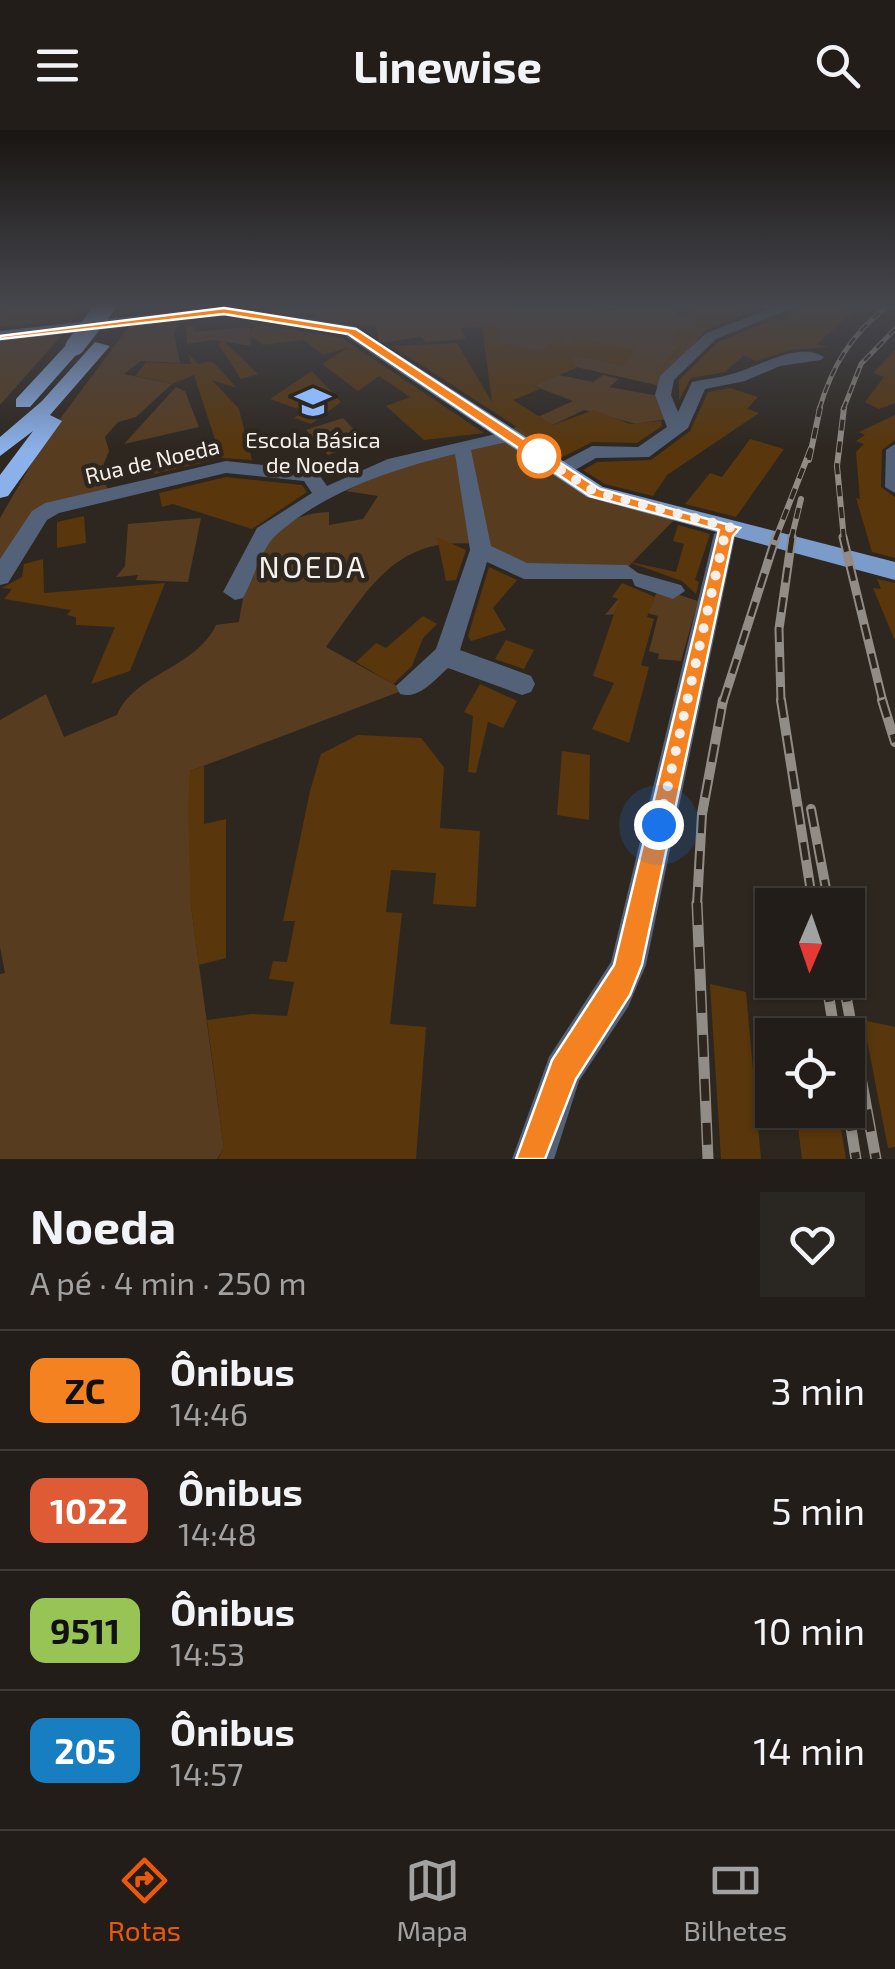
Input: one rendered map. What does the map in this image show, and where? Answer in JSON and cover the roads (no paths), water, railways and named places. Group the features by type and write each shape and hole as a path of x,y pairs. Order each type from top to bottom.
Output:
{"highway":[{"path":"0,424 67,354"},
{"path":"0,449 94,354"},
{"path":"0,491 53,418 76,376"}],"main road":[{"path":"384,354 595,492 895,571"}],"street":[{"path":"676,428 663,395 666,379 692,354"},
{"path":"561,470 592,452 642,452 684,420 694,387 739,378 776,362 816,357"},
{"path":"235,592 265,534 323,495 396,463 509,436"},
{"path":"409,686 448,654 456,616 481,550 463,450"},
{"path":"895,450 895,487"},
{"name":"Rua de Noeda","path":"0,577 44,510 226,467 305,467 323,495"},
{"path":"533,1159 563,1071 620,985 628,965 703,601 725,534 732,528"},
{"path":"481,550 524,571 635,576 673,591"},
{"path":"448,654 454,660 522,684"}],"railway":[{"path":"819,410 843,354"},
{"path":"843,410 861,364 871,354"},
{"path":"809,460 820,408"},
{"path":"844,408 837,466 844,540"},
{"path":"775,539 811,448"},
{"path":"791,540 801,499"},
{"path":"781,702 779,629 792,537"},
{"path":"843,537 883,702"},
{"path":"723,702 775,539"},
{"path":"697,904 702,814 723,700"},
{"path":"781,700 810,888"},
{"path":"882,700 895,742"},
{"path":"811,809 826,888"},
{"path":"697,904 708,1159"},
{"path":"829,998 832,1018"},
{"path":"846,998 876,1159"},
{"path":"851,1128 856,1159"}],"place":[{"name":"Escola Básica de Noeda","path":"313,402"}],"district":[{"name":"NOEDA","path":"313,566"}]}
